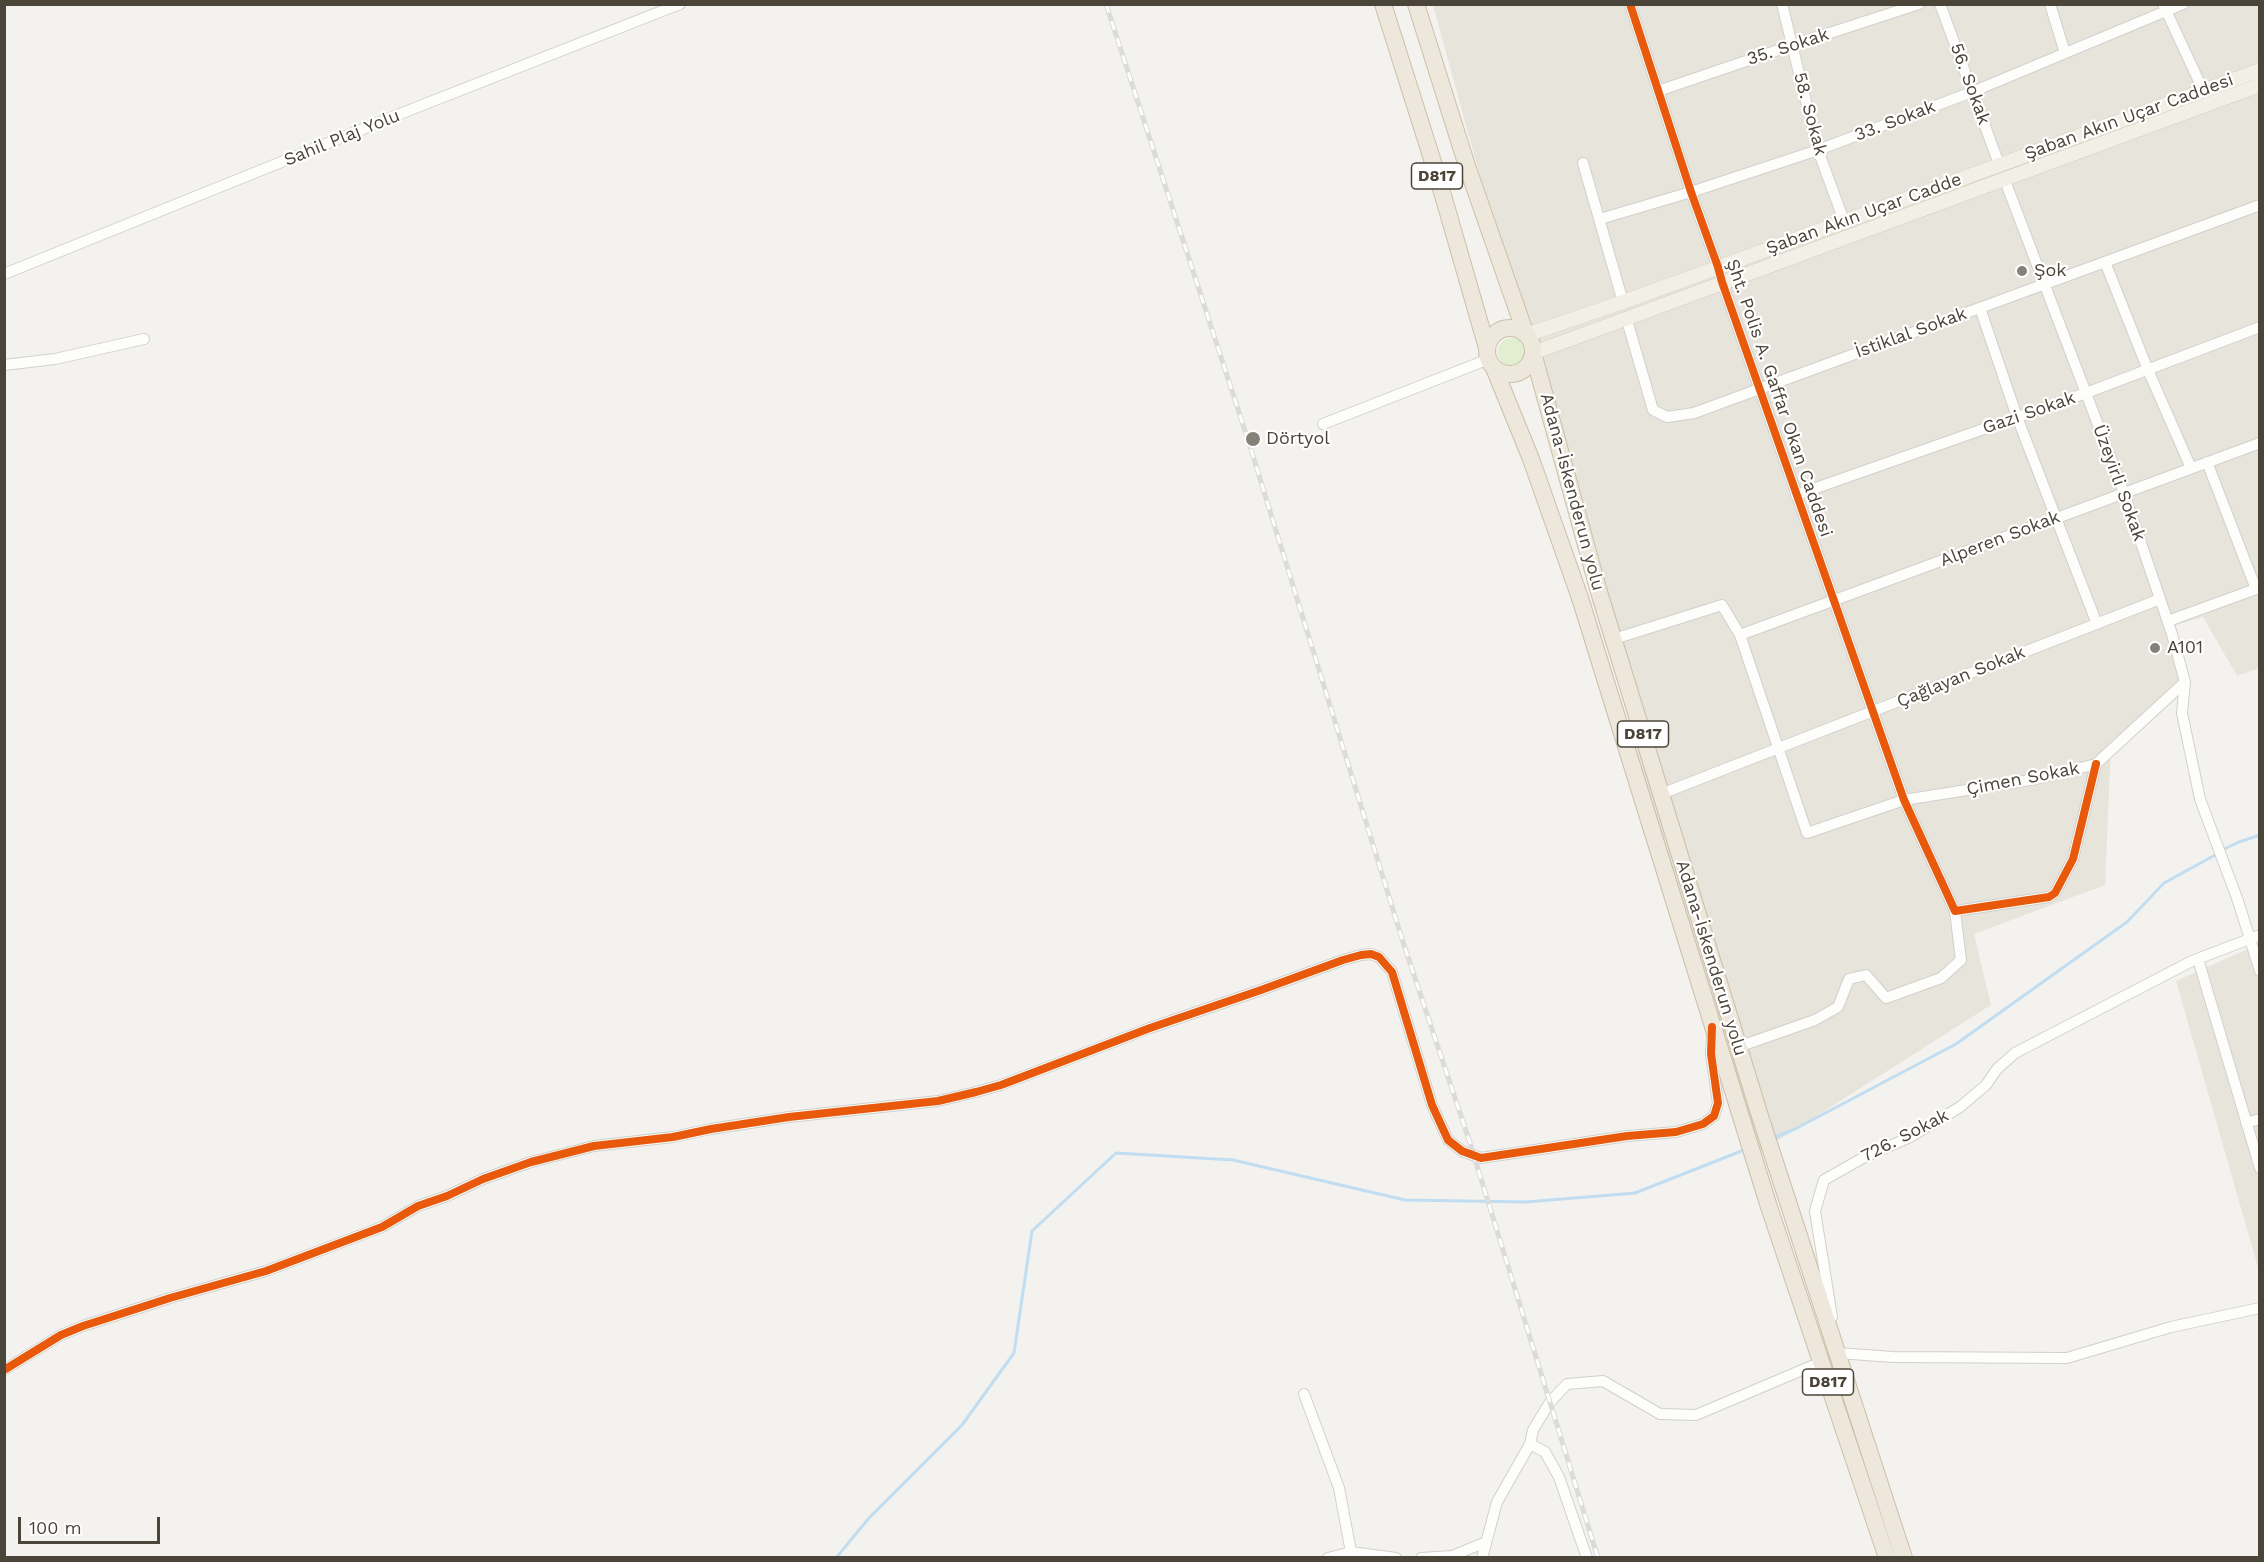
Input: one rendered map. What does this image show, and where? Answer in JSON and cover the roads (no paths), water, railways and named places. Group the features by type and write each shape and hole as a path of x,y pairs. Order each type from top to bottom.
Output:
{"highway":[{"name":"D817","path":"1383,4 1438,178 1490,358 1531,459 1580,598 1768,1207 1887,1557"},
{"name":"D817","path":"1416,4 1467,166 1526,335"},
{"path":"1502,330 1517,330 1526,335 1533,353 1527,366 1515,374 1507,374 1490,358 1490,340 1502,330"},
{"name":"Adana-İskenderun yolu","path":"1533,353 1614,639 1738,1047 1786,1201 1904,1557"},
{"path":"1821,1362 1838,1353"}],"main road":[{"name":"Şaban Akın Uçar Caddesi","path":"1999,164 2259,70"},
{"name":"Şaban Akın Uçar Caddesi","path":"1533,353 2259,85"},
{"name":"Şaban Akın Uçar Cadde","path":"1526,335 1623,302 1999,164"},
{"path":"1999,164 2004,178"}],"street":[{"name":"Sahil Plaj Yolu","path":"4,274 657,9 680,4"},
{"name":"Şht. Polis A. Gaffar Okan Caddesi","path":"1629,4 1722,282 1904,800 1955,911 1961,960 1941,978 1886,998 1866,975 1849,979 1838,1007 1815,1020 1738,1047"},
{"name":"58. Sokak","path":"1782,4 1818,150 1844,221"},
{"name":"35. Sokak","path":"1658,91 1919,4"},
{"name":"56. Sokak","path":"1940,4 1999,164"},
{"path":"2050,4 2065,53"},
{"name":"33. Sokak","path":"1600,219 1818,150 1972,92 2164,8 2183,4"},
{"path":"2164,8 2203,90"},
{"path":"1583,163 1623,302"},
{"name":"Üzeyirli Sokak","path":"2004,178 2124,493 2168,621"},
{"name":"İstiklal Sokak","path":"1626,317 1653,410 1667,417 1694,413 2259,205"},
{"path":"2105,262 2148,370 2191,468"},
{"path":"1980,308 2018,417 2097,624"},
{"name":"Gazi Sokak","path":"1796,495 2086,393 2259,327"},
{"path":"4,366 86,353 144,339"},
{"path":"1323,424 1490,358"},
{"name":"Alperen Sokak","path":"1740,635 2259,443"},
{"path":"2207,462 2258,588 2168,621 2185,682 2182,713 2200,799 2238,901 2255,937 2259,971"},
{"name":"Çağlayan Sokak","path":"1661,794 2160,599"},
{"path":"1614,639 1722,605 1740,635 1778,749"},
{"name":"Çimen Sokak","path":"1778,749 1807,833 1904,800 2036,779 2096,764 2185,682"},
{"path":"1955,911 2049,897 2055,893 2073,859 2096,764"},
{"name":"726. Sokak","path":"1838,1353 1815,1211 1824,1179 1910,1137 1960,1107 1986,1085 1998,1069 2015,1053 2198,959 2255,937"},
{"path":"4,1370 61,1335 83,1326 266,1271 382,1227 418,1206 531,1162 594,1146 673,1137 711,1128 778,1119 938,1101 976,1092 1001,1085 1150,1028 1361,955 1371,954 1379,957 1392,972 1432,1105 1448,1140 1462,1151 1481,1158 1627,1136 1676,1132 1703,1124 1714,1116 1718,1103 1711,1054 1712,1028"},
{"path":"2198,959 2259,1168"},
{"path":"2247,1123 2259,1119"},
{"path":"1838,1353 1893,1357 2067,1358 2171,1328 2259,1308"},
{"path":"1482,1557 1497,1502 1530,1444 1533,1430 1550,1402 1567,1384 1603,1381 1660,1414 1695,1415 1821,1362"},
{"path":"1304,1394 1339,1488 1351,1552"},
{"path":"1530,1444 1545,1452 1560,1477 1587,1557"},
{"path":"1421,1557 1452,1556 1486,1542"},
{"path":"1328,1557 1351,1552 1396,1557"}],"waterway":[{"path":"2222,850 2260,835"},
{"path":"1773,1138 1795,1129 1956,1044 2127,922 2164,883 2217,854"},
{"path":"836,1558 869,1518 962,1425 1014,1353 1032,1231 1116,1153 1233,1160 1405,1200 1526,1202 1635,1193 1744,1150"}],"railway":[{"path":"1106,4 1249,443 1403,942 1470,1143 1598,1558"}],"place":[{"name":"Şok","path":"2022,271"},
{"name":"Dörtyol","path":"1253,439"},
{"name":"A101","path":"2155,648"}]}
